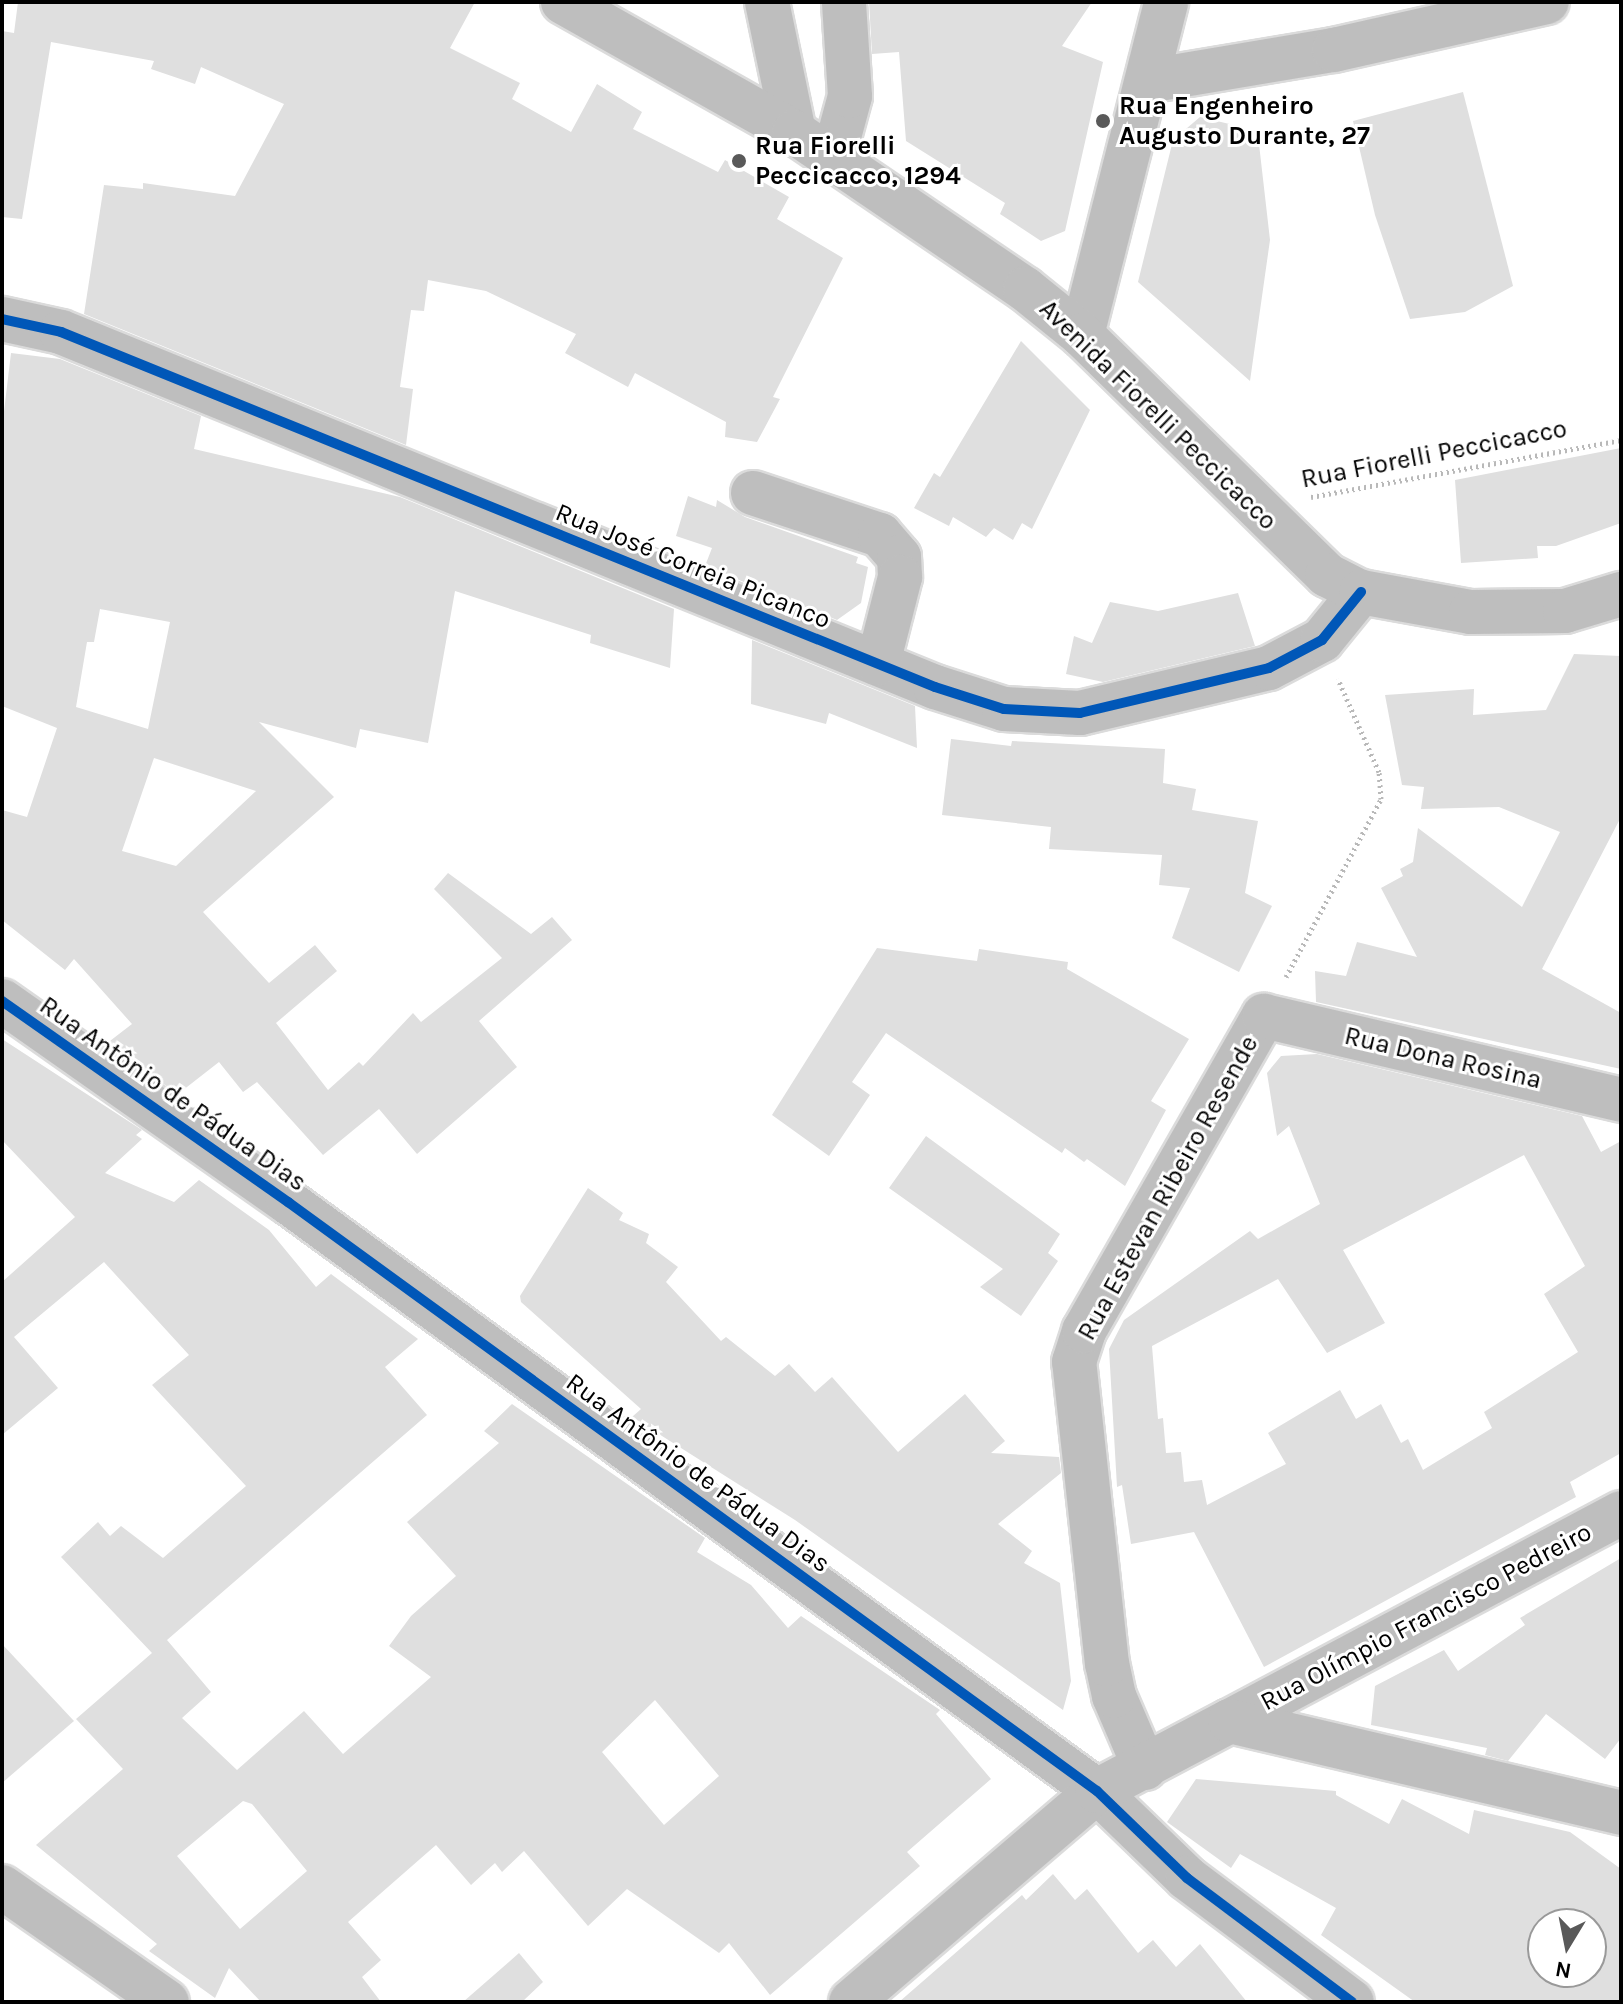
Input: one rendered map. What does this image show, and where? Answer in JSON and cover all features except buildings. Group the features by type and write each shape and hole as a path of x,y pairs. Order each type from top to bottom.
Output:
{"street":[{"name":"Avenida Fiorelli Peccicacco","path":"563,2 794,132 1025,289 1082,335 1254,509 1327,575 1361,592 1471,612 1518,615 1565,611 1621,594"},
{"path":"767,2 794,132"},
{"path":"833,159 850,96 844,2"},
{"path":"1082,335 1166,2"},
{"path":"1148,81 1334,50 1547,2"},
{"name":"Rua José Correia Picanco","path":"2,317 61,332 878,663 1004,709 1080,713 1269,668 1322,640 1361,592"},
{"path":"753,493 880,535 899,557 900,577 878,663"},
{"name":"Rua Antônio de Pádua Dias","path":"2,1001 288,1202 1097,1791 1187,1878 1352,2002"},
{"name":"Rua Dona Rosina","path":"1264,1016 1621,1100"},
{"name":"Rua Estevan Ribeiro Resende","path":"1145,1768 1114,1696 1107,1664 1074,1362 1084,1331 1264,1016"},
{"name":"Rua Olímpio Francisco Pedreiro","path":"1097,1791 1621,1513"},
{"path":"1230,1721 1621,1813"},
{"path":"851,2002 1097,1791"},
{"path":"2,1887 167,2002"}],"cycle path":[{"path":"2,319 61,332 935,687 1004,709 1080,713 1269,668 1322,640 1361,592"},
{"path":"2,1001 288,1202 1097,1791 1187,1878 1352,2002"}],"place":[{"name":"Rua Engenheiro Augusto Durante, 27","path":"1103,121"},
{"name":"Rua Fiorelli Peccicacco, 1294","path":"739,161"}]}
